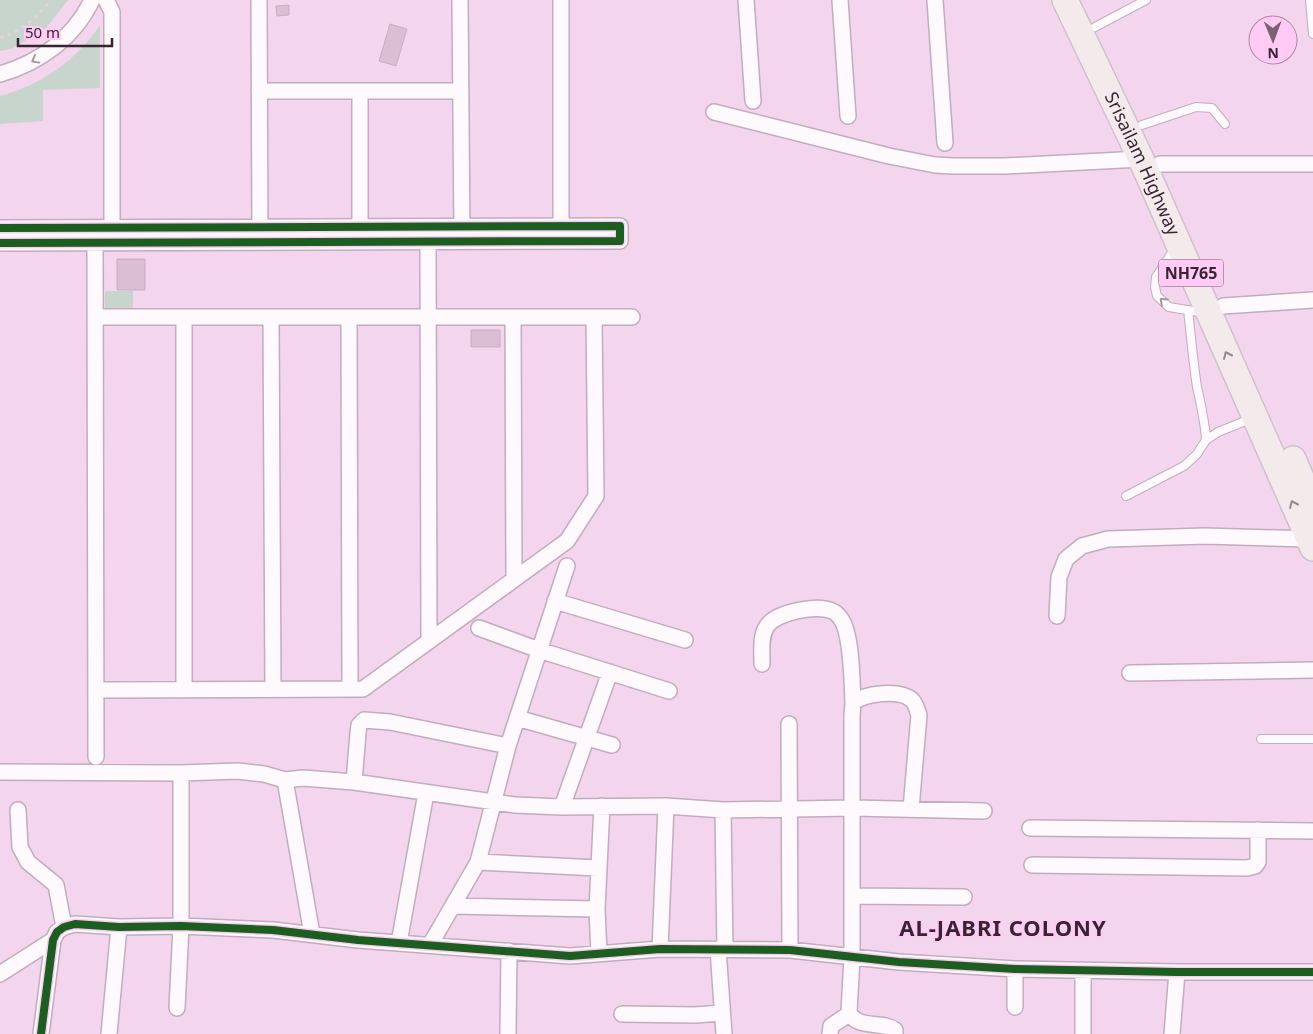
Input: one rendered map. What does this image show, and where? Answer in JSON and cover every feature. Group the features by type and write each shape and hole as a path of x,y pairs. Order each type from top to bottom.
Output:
{"highway":[{"name":"Srisailam Highway","path":"1066,0 1151,162 1207,310 1313,505"},
{"name":"Srisailam Highway","path":"1083,0 1142,125 1151,162 1178,243 1311,543"}],"street":[{"path":"0,74 18,69 39,58 58,44 75,27 92,0"},
{"path":"106,0 112,12 112,227"},
{"path":"259,0 260,242"},
{"path":"460,0 462,242"},
{"path":"561,0 561,242"},
{"path":"746,0 753,101"},
{"path":"840,0 848,116"},
{"path":"935,0 945,143"},
{"path":"259,91 460,91"},
{"path":"360,91 360,242"},
{"path":"714,112 889,156 935,165 1005,166 1151,162 1313,164"},
{"path":"0,228 620,226 620,241 0,243"},
{"path":"428,242 429,641"},
{"path":"95,243 96,757"},
{"path":"1207,310 1313,300"},
{"path":"96,317 632,317"},
{"path":"184,317 184,690"},
{"path":"271,317 273,689"},
{"path":"349,317 350,689"},
{"path":"513,317 514,579"},
{"path":"96,690 363,689 567,541 596,496 594,317"},
{"path":"1057,616 1058,577 1066,559 1082,546 1108,539 1205,536 1311,543"},
{"path":"430,945 478,862 508,746 567,566"},
{"path":"556,600 685,640"},
{"path":"762,664 763,641 767,626 776,618 792,612 817,607 833,611 842,620 848,642 853,703 853,896 849,1014 851,1018 857,1021 886,1026 895,1030 895,1034"},
{"path":"479,628 540,650 668,691"},
{"path":"1130,673 1313,670"},
{"path":"562,807 610,672"},
{"path":"853,703 869,695 888,694 905,696 916,705 919,715 911,809"},
{"path":"517,718 612,745"},
{"path":"354,782 359,725 364,720 390,722 508,746"},
{"path":"789,724 790,950"},
{"path":"0,772 181,773 238,771 264,774 285,780 303,778 354,782 516,805 578,808 666,806 723,810 853,808 984,811"},
{"path":"177,1008 181,926 181,773"},
{"path":"285,780 312,934"},
{"path":"399,942 426,793"},
{"path":"599,954 596,909 602,806"},
{"path":"660,949 666,806"},
{"path":"18,810 20,848 28,862 56,886 64,927"},
{"path":"723,810 721,1013 724,1034"},
{"path":"1030,828 1313,831"},
{"path":"1032,865 1247,868 1255,866 1258,862 1258,830"},
{"path":"478,862 597,868"},
{"path":"853,896 964,896"},
{"path":"453,906 596,909"},
{"path":"41,1034 53,940 57,932 64,927 75,924 120,927 181,926 273,930 473,950 570,956 660,949 790,950 899,962 1015,969 1313,972"},
{"path":"109,1034 120,927"},
{"path":"0,974 53,940"},
{"path":"508,1034 509,951"},
{"path":"1015,969 1015,1007"},
{"path":"1083,1034 1084,971"},
{"path":"1172,1034 1176,972"},
{"path":"622,1014 695,1015 721,1013"},
{"path":"830,1034 831,1026 849,1014"}],"lane":[{"path":"1096,27 1146,0"},
{"path":"1310,0 1313,34"},
{"path":"1142,125 1204,106 1212,108 1224,124"},
{"path":"1178,243 1160,269 1156,277 1155,287 1157,296 1169,307 1207,310 1191,345 1206,440"},
{"path":"1126,496 1184,466 1197,454 1206,440 1218,432 1255,417"},
{"path":"1261,738 1313,739"}],"path":[{"path":"0,38 12,34 39,16 51,0"}],"shaded area":[{"path":"0,0 68,0 46,28 11,49 0,51"},
{"path":"100,25 100,88 43,90 43,121 0,124 0,96 30,85 57,70 91,38"},
{"path":"105,291 133,291 133,308 105,309"}],"building":[{"path":"289,5 289,15 277,16 276,6"},
{"path":"390,24 407,29 396,66 379,61"},
{"path":"117,259 145,259 145,290 117,290"},
{"path":"471,330 500,330 500,347 471,347"}],"cycle path":[{"path":"0,228 620,226 620,241 0,243"},
{"path":"41,1034 53,940 57,932 64,927 75,924 119,927 181,926 273,930 358,940 570,956 660,949 790,950 899,962 1015,969 1313,972"}],"district":[{"name":"AL-JABRI COLONY","path":"1003,928"}]}
